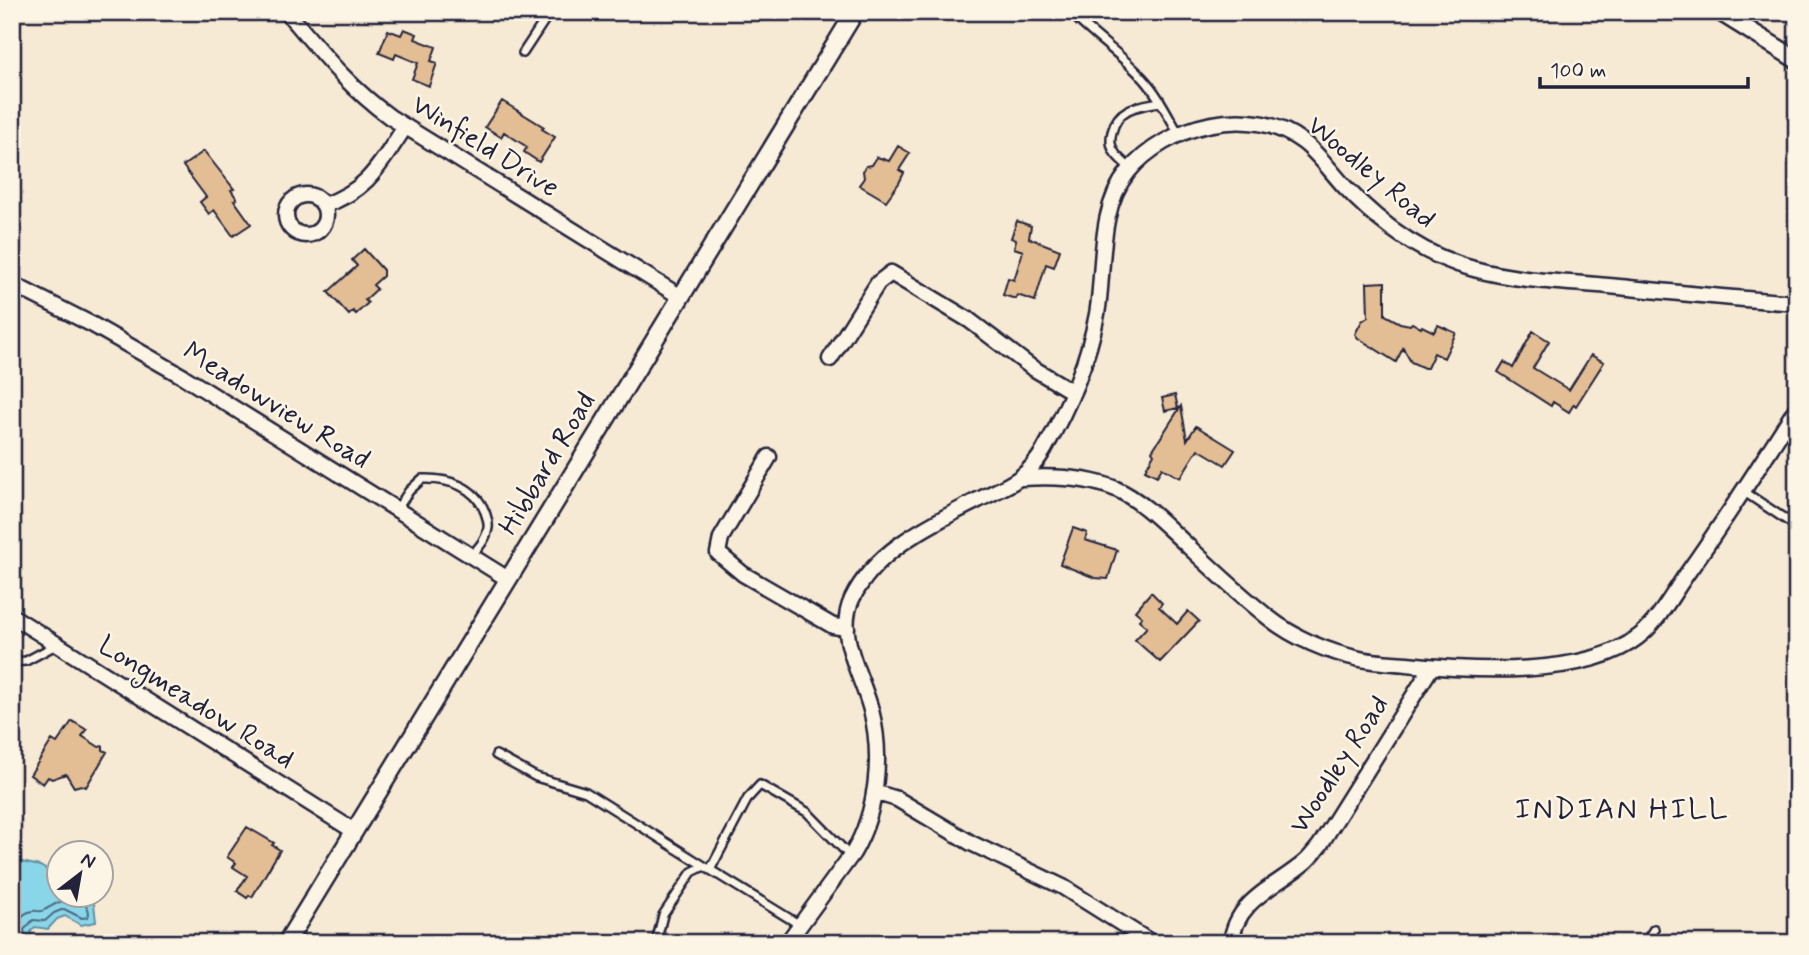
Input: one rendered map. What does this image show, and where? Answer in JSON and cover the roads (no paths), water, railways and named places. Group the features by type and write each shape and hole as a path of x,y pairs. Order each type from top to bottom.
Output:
{"street":[{"name":"Winfield Drive","path":"287,12 355,90 405,127 681,297"},
{"name":"Hibbard Road","path":"286,943 855,12"},
{"path":"1720,12 1797,60"},
{"name":"Woodley Road","path":"787,943 863,837 874,792 876,741 873,714 851,652 847,616 851,601 859,587 901,543 939,520 1022,478 1041,455 1073,392 1090,344 1097,314 1111,204 1117,189 1131,169 1160,143 1200,126 1224,123 1265,125 1291,134 1303,142 1365,206 1407,239 1426,251 1472,269 1530,279 1797,303"},
{"path":"324,205 340,200 361,187 405,127"},
{"path":"830,359 878,283 891,273 969,320 1031,367 1073,392"},
{"name":"Meadowview Road","path":"12,285 93,324 186,378 508,579"},
{"name":"Woodley Road","path":"1022,478 1047,476 1074,479 1117,489 1153,514 1280,627 1324,648 1359,659 1431,668 1496,669 1536,666 1597,658 1619,650 1640,635 1657,616 1797,407"},
{"path":"769,457 721,538 718,553 743,574 833,626 847,628"},
{"name":"Longmeadow Road","path":"12,616 354,831"},
{"name":"Woodley Road","path":"1231,943 1238,919 1251,900 1306,861 1320,845 1431,668"},
{"path":"874,792 897,799 971,843 1070,891 1152,943"}],"lane":[{"path":"523,53 550,12"},
{"path":"1070,12 1143,78 1178,134"},
{"path":"1131,169 1114,152 1110,141 1115,120 1136,106 1160,102"},
{"path":"397,509 409,491 422,479 437,479 463,486 481,503 489,525 484,541 471,556"},
{"path":"1743,491 1797,527"},
{"path":"12,662 26,661 57,645"},
{"path":"496,755 536,777 586,792 800,925"},
{"path":"656,943 663,915 692,872 707,868 748,798 761,785 807,812 851,856"},
{"path":"1645,943 1654,929"}],"water":[{"path":"12,862 40,866 46,869 46,909 95,909 96,922 81,925 65,916 57,919 48,929 35,927 31,931 32,938 39,943 12,943"}],"district":[{"name":"INDIAN HILL","path":"1622,809"}]}
